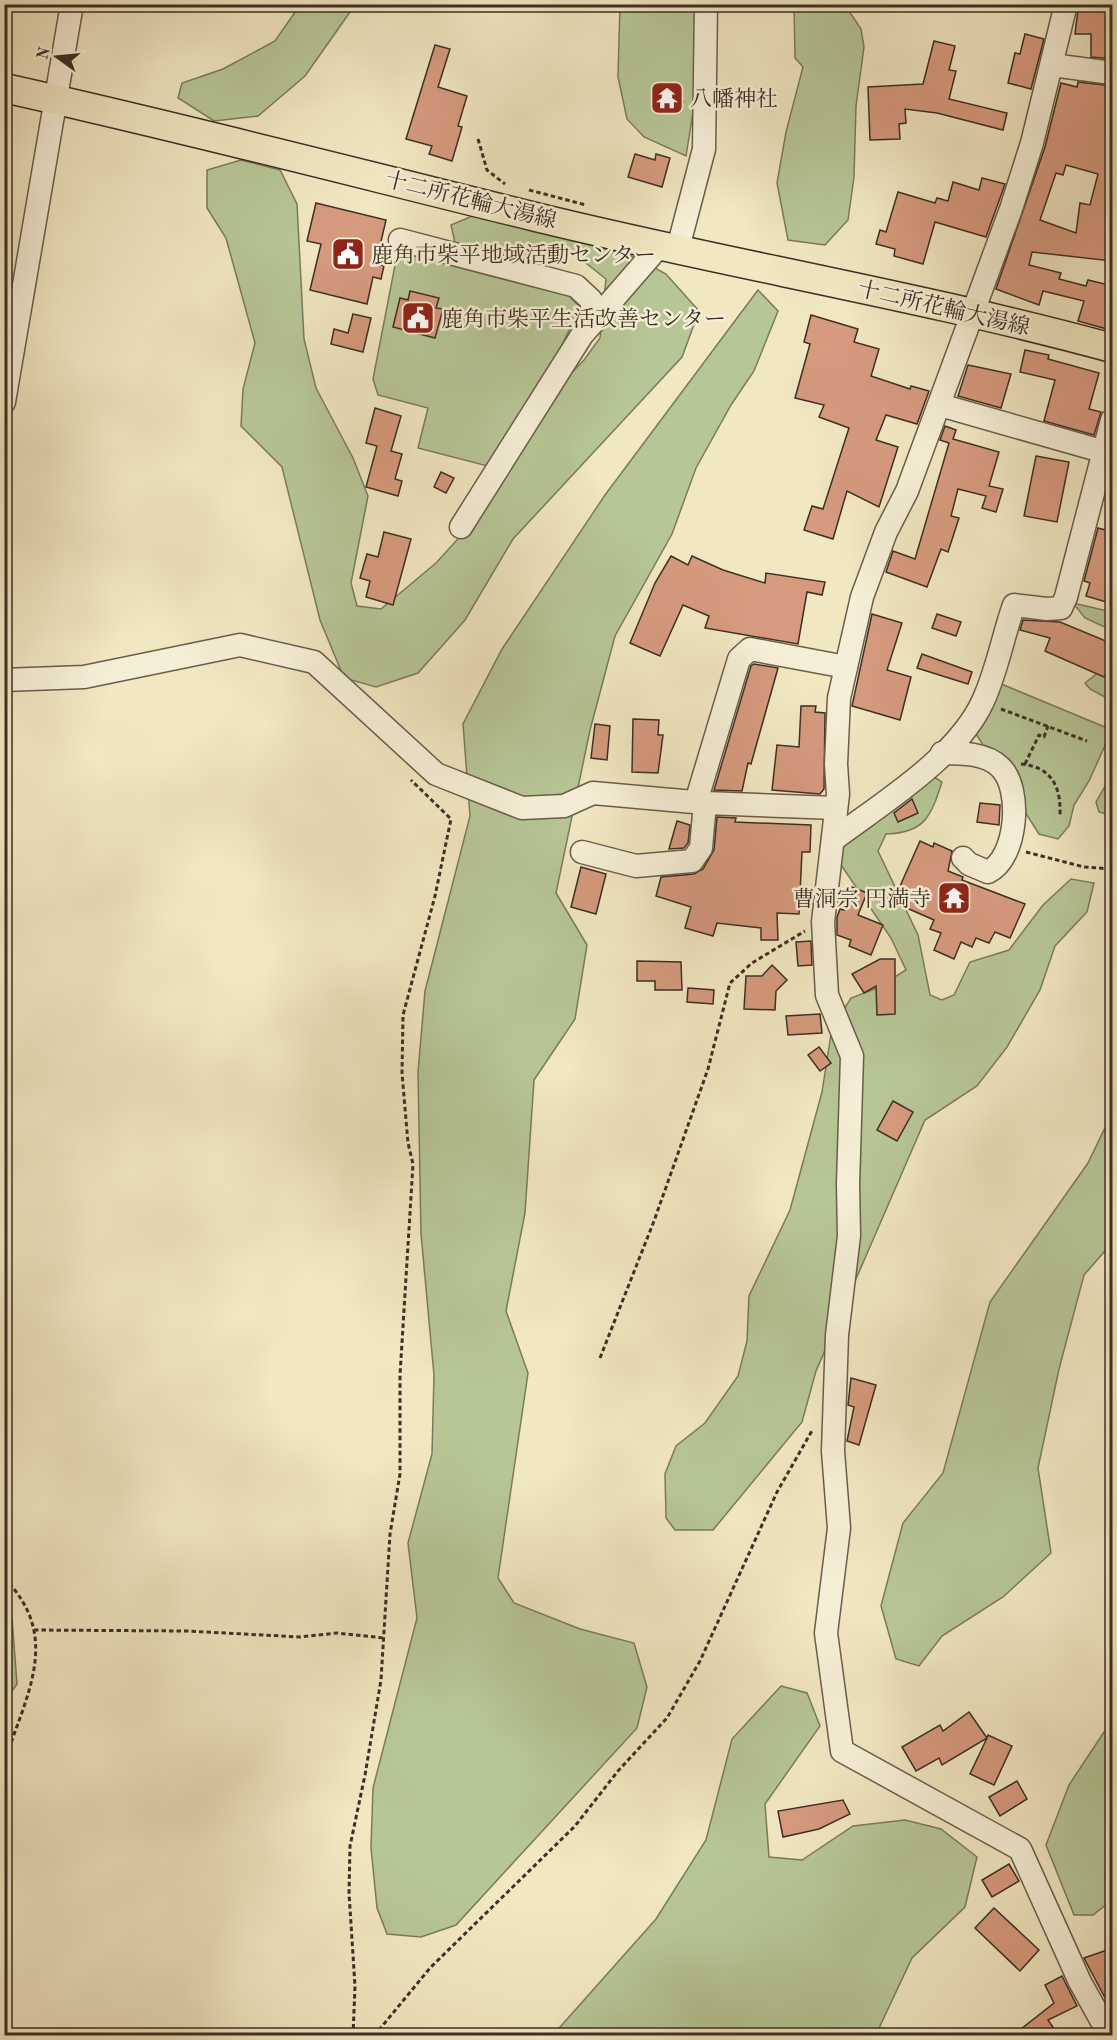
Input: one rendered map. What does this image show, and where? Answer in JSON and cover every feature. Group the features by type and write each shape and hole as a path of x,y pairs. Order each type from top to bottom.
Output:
{"main road":[{"name":"十二所花輪大湯線","path":"4,88 371,174 545,219 974,313 1113,348"}],"street":[{"path":"4,402 72,4"},
{"path":"461,527 582,335 670,246 704,149 706,4"},
{"path":"1065,4 1032,143 940,405 908,490 886,532 862,597 839,698 836,808 823,922 827,995 852,1056 848,1184 849,1236 837,1335 833,1451 839,1528 826,1633 842,1751 1020,1850 1080,1982 1110,2036"},
{"path":"1052,65 1113,73"},
{"path":"400,240 576,286 591,300 595,321"},
{"path":"940,405 1105,452"},
{"path":"833,840 905,787 957,740 983,702 1014,605 1061,608 1066,597 1113,420"},
{"path":"4,680 84,678 240,645 314,662 436,774 499,801 522,808 543,809 564,806 592,793 700,803 836,808"},
{"path":"582,852 636,866 692,861 701,848 700,803 739,658 750,649 846,667"},
{"path":"942,753 988,758 1008,776 1014,802 1014,817 1008,847 997,868 988,872 969,864 963,858"}],"path":[{"path":"478,139 487,170 503,184 514,187"},
{"path":"526,189 583,203 591,211"},
{"path":"997,707 1087,741"},
{"path":"1025,764 1039,735 1044,737 1048,726"},
{"path":"1002,769 1010,763 1025,764 1038,767 1050,776 1060,793 1060,815"},
{"path":"353,2036 355,1986 349,1893 350,1846 381,1680 390,1534 400,1474 400,1375 413,1164 408,1143 402,1073 403,1015 435,896 451,819 410,779"},
{"path":"1008,847 1084,867 1113,869"},
{"path":"600,1358 654,1221 704,1079 730,983 761,957 788,939 823,922"},
{"path":"374,2036 430,1968 575,1826 618,1772 667,1718 700,1661 777,1492 818,1420"},
{"path":"4,1578 23,1604 34,1630 37,1661 22,1720 4,1764"},
{"path":"34,1630 187,1631 300,1636 337,1633 384,1638"}],"green space":[{"path":"620,4 697,5 698,81 686,156 644,137 627,119 618,77"},
{"path":"300,5 355,5 305,76 258,116 214,121 178,98 182,83 223,69 275,41"},
{"path":"794,5 845,5 861,29 864,47 856,106 854,177 848,220 825,245 788,240 777,183 786,132 803,67 795,58"},
{"path":"241,160 280,170 297,204 304,339 316,388 353,458 368,496 351,583 357,606 381,609 436,563 466,530 534,411 584,360 600,338 606,279 572,252 511,260 455,243 451,225 477,214 635,257 666,274 699,311 682,357 513,539 465,620 418,673 376,687 344,678 320,620 282,467 241,426 243,389 255,343 226,238 207,208 207,170"},
{"path":"407,252 562,289 580,307 547,377 495,468 418,448 428,408 378,395 373,379 397,255"},
{"path":"758,290 778,311 754,371 731,405 696,468 672,534 615,636 590,730 556,893 587,945 575,1019 534,1080 525,1213 506,1311 528,1373 498,1578 514,1603 580,1629 634,1643 647,1687 637,1728 456,1925 421,1937 387,1934 377,1908 371,1848 373,1788 417,1618 408,1543 432,1454 434,1375 421,1234 418,1072 425,991 470,816 463,724 502,649 605,495"},
{"path":"1073,603 1112,612 1112,646 1109,629 1085,618"},
{"path":"1112,655 1112,701 1090,689 1085,683 1110,663"},
{"path":"999,683 1112,730 1089,781 1074,805 1069,826 1058,839 1039,834 976,734"},
{"path":"1112,774 1112,816 1099,812 1096,802"},
{"path":"934,777 942,782 930,813 918,826 910,830 886,834 878,851 918,935 930,995 942,1000 954,995 970,962 1009,950 1043,905 1071,879 1094,883 1087,912 1055,946 1040,990 1007,1047 977,1086 925,1120 816,1371 802,1422 713,1530 675,1530 666,1518 665,1474 676,1446 705,1423 738,1376 747,1341 749,1296 790,1210 822,1092 832,1028 851,998 877,988 906,970 891,938 839,862 840,842"},
{"path":"1112,1113 1112,1243 1084,1275 1059,1369 1038,1468 1051,1553 1003,1597 942,1636 919,1666 896,1659 881,1606 903,1523 943,1473 990,1302 1088,1163"},
{"path":"5,1609 12,1618 17,1684 5,1701"},
{"path":"781,1686 807,1693 820,1726 765,1804 769,1857 802,1860 853,1826 905,1820 941,1829 977,1857 965,1907 912,1958 880,2026 878,2035 553,2035 656,1919 706,1840 732,1739"},
{"path":"1112,1727 1112,1900 1093,1915 1074,1915 1046,1845 1069,1785 1104,1732"}],"building":[{"path":"1078,10 1111,10 1113,59 1091,57 1091,34 1075,34"},
{"path":"1025,34 1044,39 1031,89 1008,83 1015,53 1020,54"},
{"path":"934,41 955,46 949,70 956,71 949,99 1007,113 1003,130 937,113 905,109 906,123 899,124 900,139 870,140 868,87 923,84"},
{"path":"435,45 450,49 438,87 467,96 458,126 462,127 452,161 429,154 432,146 406,139"},
{"path":"1078,82 1113,86 1112,261 1032,252 1029,265 1061,273 1059,279 1086,286 1088,280 1113,286 1113,311 1107,329 1078,321 1084,301 1043,291 1039,305 996,289 1045,147 1061,83 1077,87","holes":["1066,165 1098,174 1090,205 1080,203 1076,233 1040,220 1056,173 1063,175"]},
{"path":"635,154 655,160 656,154 670,158 662,187 628,177"},
{"path":"982,178 1005,184 986,237 935,222 923,264 894,256 895,249 876,244 880,230 886,232 898,192 935,203 937,198 948,201 953,182 979,190"},
{"name":"鹿角市柴平地域活動センター","path":"316,203 386,220 376,263 384,266 381,279 373,277 367,304 310,290 321,244 307,241"},
{"name":"鹿角市柴平生活改善センター","path":"410,291 439,298 436,308 443,309 435,338 393,327 400,298 408,300"},
{"path":"353,314 371,318 363,352 331,344 334,329 348,333"},
{"path":"811,315 858,329 854,342 879,349 871,376 910,389 911,386 929,391 917,424 886,415 876,440 898,447 879,507 847,491 833,539 804,530 812,506 823,509 849,428 819,417 824,405 795,398 810,344 804,342"},
{"path":"1025,350 1049,355 1048,359 1099,373 1089,409 1101,412 1094,435 1044,421 1055,380 1020,372"},
{"path":"968,365 1011,374 1001,408 958,396"},
{"path":"375,408 401,416 391,451 402,454 395,479 402,481 398,496 366,487 377,446 366,443"},
{"path":"945,426 956,430 953,439 999,452 989,486 1003,489 996,512 982,508 986,496 958,489 951,516 959,518 948,552 941,549 927,587 886,572 893,551 915,559 949,443 940,440"},
{"path":"1036,456 1069,462 1057,522 1024,516"},
{"path":"441,472 454,478 446,493 434,487"},
{"path":"1098,528 1113,532 1113,604 1086,596 1090,583 1084,581"},
{"path":"384,532 411,539 393,605 366,597 370,581 360,578 367,554 378,557"},
{"path":"671,556 688,565 692,556 723,570 765,583 766,573 825,582 822,595 807,592 798,644 705,628 709,616 683,605 660,656 630,643 655,583"},
{"path":"872,614 902,623 887,670 911,677 900,720 852,706"},
{"path":"937,614 961,622 956,636 932,628"},
{"path":"1023,620 1060,622 1113,644 1113,657 1104,677 1045,651 1050,638 1020,630"},
{"path":"922,654 972,672 968,684 917,668"},
{"path":"754,664 778,668 751,764 748,763 742,791 714,790 751,666"},
{"path":"801,706 816,706 815,712 825,713 824,789 820,794 772,790 777,745 799,747"},
{"path":"633,719 659,720 658,735 663,735 658,773 632,772"},
{"path":"595,724 610,726 607,760 591,758"},
{"path":"912,799 918,813 898,822 894,813"},
{"path":"980,803 1000,805 999,825 977,822"},
{"path":"717,817 736,818 735,822 811,825 810,852 802,852 799,914 777,913 778,940 761,940 761,928 717,923 713,936 685,928 691,907 656,896 661,877 694,874 703,869 714,850"},
{"path":"677,821 690,825 688,843 684,848 669,849"},
{"name":"曹洞宗 円満寺","path":"920,841 933,847 934,843 952,851 948,871 963,877 962,880 1025,904 1010,938 995,932 989,943 976,938 972,947 961,942 954,959 934,950 941,933 930,929 934,920 893,902"},
{"path":"581,867 606,874 596,914 571,907"},
{"path":"852,887 867,893 858,915 883,925 871,955 849,946 851,940 837,935 837,917 840,909 844,910"},
{"path":"811,941 812,965 798,966 796,942"},
{"path":"880,959 895,959 895,1014 877,1015 876,986 864,993 852,974"},
{"path":"637,961 681,962 682,990 655,990 655,981 637,981"},
{"path":"772,965 787,980 776,991 775,1010 744,1009 746,976 762,976"},
{"path":"688,988 714,990 713,1004 687,1002"},
{"path":"820,1014 822,1033 788,1035 786,1016"},
{"path":"819,1047 831,1063 820,1071 808,1055"},
{"path":"893,1101 913,1112 897,1141 877,1130"},
{"path":"851,1378 876,1385 859,1445 847,1441 854,1407 848,1405"},
{"path":"969,1712 987,1738 942,1765 939,1758 916,1771 902,1747 940,1725 943,1731"},
{"path":"988,1735 1012,1746 994,1785 970,1774"},
{"path":"1017,1781 1027,1799 1000,1816 989,1797"},
{"path":"843,1800 850,1814 819,1829 783,1837 778,1811"},
{"path":"1009,1864 1019,1881 992,1897 982,1880"},
{"path":"994,1908 1039,1950 1020,1971 975,1928"},
{"path":"1113,1948 1113,2013 1084,1958"},
{"path":"1062,1976 1077,2006 1048,2020 1059,2036 1012,2036 1054,2003 1045,1985"}],"place":[{"name":"八幡神社","path":"667,98"},
{"name":"鹿角市柴平地域活動センター","path":"348,254"},
{"name":"鹿角市柴平生活改善センター","path":"418,318"},
{"name":"曹洞宗 円満寺","path":"954,898"}]}
